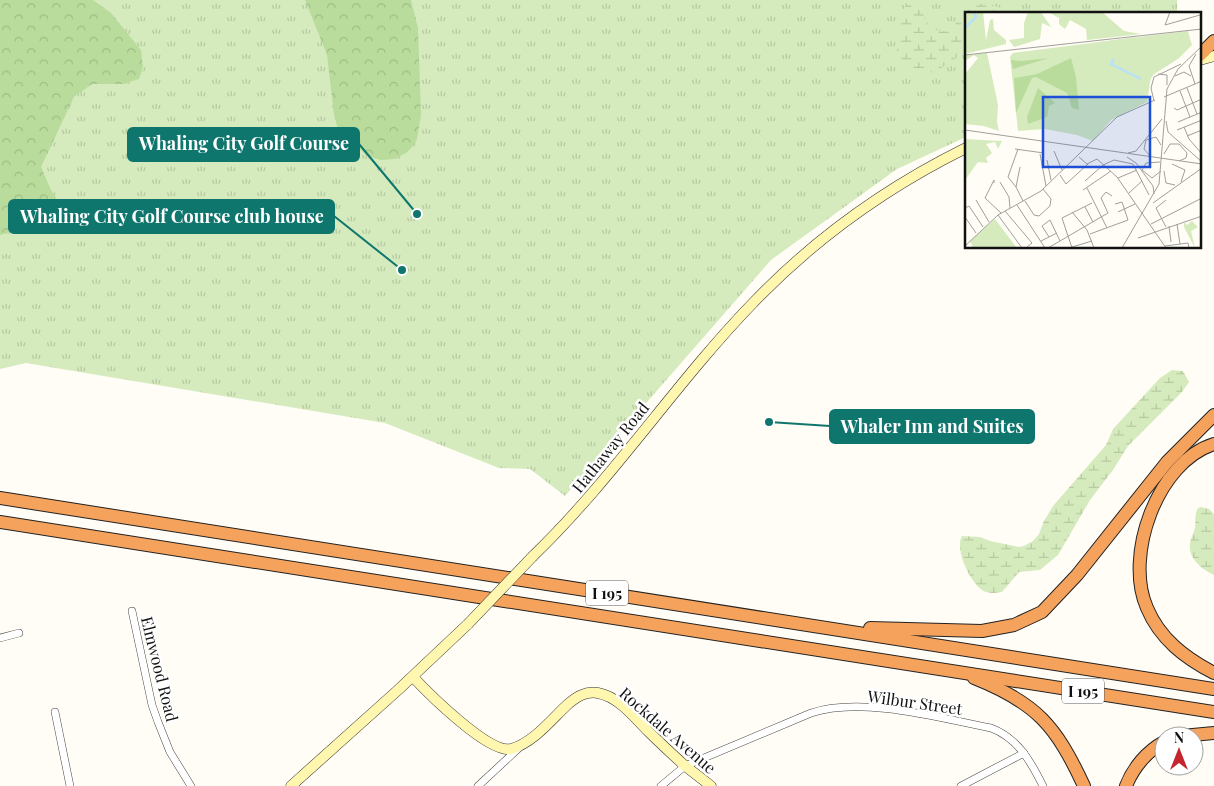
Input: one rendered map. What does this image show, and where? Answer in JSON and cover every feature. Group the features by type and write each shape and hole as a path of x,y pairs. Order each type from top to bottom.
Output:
{"highway":[{"path":"1202,53 1214,41"},
{"path":"821,626 982,631 1014,625 1034,617 1060,595 1167,462 1214,415"},
{"path":"1214,444 1198,452 1188,460 1169,480 1161,492 1145,529 1139,578 1143,599 1155,624 1177,650 1194,663 1214,673"},
{"name":"I 195","path":"0,498 1214,689"},
{"name":"I 195","path":"0,522 1214,712"},
{"path":"953,670 1004,692 1040,715 1067,751 1084,786"},
{"path":"1126,786 1138,765 1154,749"}],"main road":[{"name":"Hathaway Road","path":"291,786 468,624 571,518 739,317 769,287 862,210 910,179 965,149"},
{"name":"Rockdale Avenue","path":"413,676 438,702 472,731 490,743 506,750 525,743 576,698 585,694 597,693 611,698 628,710 685,766 711,786"}],"street":[{"name":"Elmwood Road","path":"132,611 152,705 170,752 191,786"},
{"path":"0,638 19,633"},
{"name":"Wilbur Street","path":"661,786 685,766 818,711 852,708 888,709 991,728 1007,736 1024,753 1043,786"},
{"path":"55,712 70,786"},
{"path":"478,786 525,743"},
{"path":"961,786 1024,753"}],"green space":[{"path":"0,0 1177,0 1177,12 965,12 965,137 897,169 771,260 565,496 530,469 499,468 385,423 26,363 0,369"},
{"path":"0,0 93,0 111,13 141,50 143,67 139,79 123,84 92,84 74,97 41,167 51,190 60,204 49,221 0,235"},
{"path":"305,0 411,0 418,28 421,115 417,139 406,153 394,159 381,160 367,156 337,126 327,55"},
{"path":"908,0 921,0 922,10 928,24 936,30 945,31 954,27 963,2 994,6 1018,12 965,12 965,54 943,67 924,74 916,74 904,70 899,65 897,59 897,42"},
{"path":"1172,370 1183,371 1189,382 1182,392 1128,446 1113,470 1090,500 1058,555 1040,570 1019,572 1002,592 987,592 977,586 968,573 962,557 960,542 962,536 980,537 1019,547 1033,541 1039,534 1053,506 1106,445 1113,429 1160,378"},
{"path":"1198,508 1209,509 1214,514 1214,575 1204,570 1196,562 1190,548 1190,541 1195,528 1196,513"}],"place":[{"name":"Whaling City Golf Course","path":"417,214"},
{"name":"Whaling City Golf Course club house","path":"402,270"},
{"name":"Whaler Inn and Suites","path":"769,422"}]}
